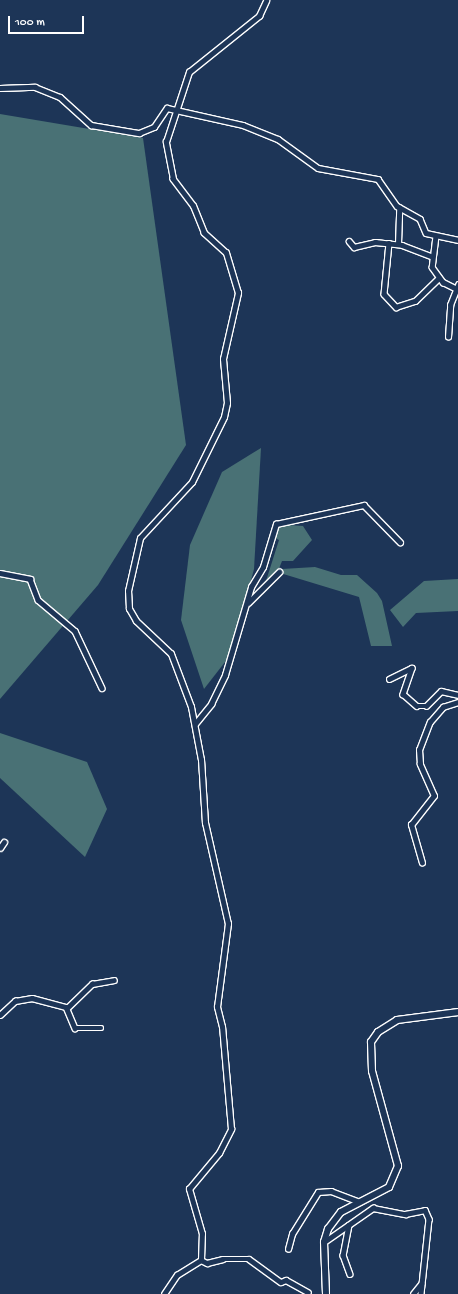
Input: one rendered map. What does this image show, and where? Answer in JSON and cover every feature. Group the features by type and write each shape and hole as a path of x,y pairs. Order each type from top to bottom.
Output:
{"main road":[{"path":"326,1294 324,1242 333,1220 359,1202 389,1187 398,1166 372,1071 371,1042 378,1032 397,1020 458,1012"}],"street":[{"path":"201,1260 202,1234 189,1189 219,1153 231,1124 217,1007 226,956 227,910 204,824 201,760 195,724 171,654 136,621 128,597 140,538 192,482 224,417 227,403 223,359 238,293 226,253 204,233 193,206 173,179 166,142 175,110 189,72 260,16 266,1"},
{"path":"0,88 35,87 60,97 91,125 139,133 154,127 163,110 175,110 272,136 318,168 378,179 399,208 420,219 426,233 458,240"},
{"path":"398,244 399,208"},
{"path":"436,236 431,256 439,278 457,286 448,316 448,337"},
{"path":"349,241 354,247 389,243 398,244 431,256"},
{"path":"389,243 384,294 394,306 400,308 411,304 439,278"},
{"path":"195,724 211,704 225,675 248,603 251,587 263,567 276,524 364,505 400,542"},
{"path":"248,603 279,572"},
{"path":"0,573 30,579 38,600 75,631 102,688"},
{"path":"389,679 412,668 403,694 417,706 426,706 441,691 458,695"},
{"path":"422,864 411,825 434,796 420,764 418,750 430,722 443,707 458,702"},
{"path":"0,848 4,842"},
{"path":"67,1008 92,984 114,980"},
{"path":"0,1015 10,1004 26,998 67,1008"},
{"path":"67,1008 75,1028 101,1028"},
{"path":"288,1249 292,1234 318,1192 331,1191 359,1202"},
{"path":"324,1242 373,1208 405,1214 425,1210 429,1219 421,1294"},
{"path":"349,1225 344,1255 350,1274"},
{"path":"201,1260 207,1263 223,1259 249,1259 281,1282 286,1280 308,1292"},
{"path":"164,1294 177,1275 201,1260"},
{"path":"413,1294 421,1284"}],"green space":[{"path":"0,114 143,138 186,445 98,585 0,699"},
{"path":"261,448 254,569 232,653 204,689 181,620 190,545 222,472"},
{"path":"275,524 303,526 312,540 293,561 282,561 275,579 265,584 279,540 273,537"},
{"path":"315,567 341,575 357,575 377,593 382,601 392,646 371,646 359,597 280,573 282,569"},
{"path":"458,579 458,611 416,613 403,627 390,610 424,581"},
{"path":"0,733 87,762 107,809 85,857 0,778"}]}
